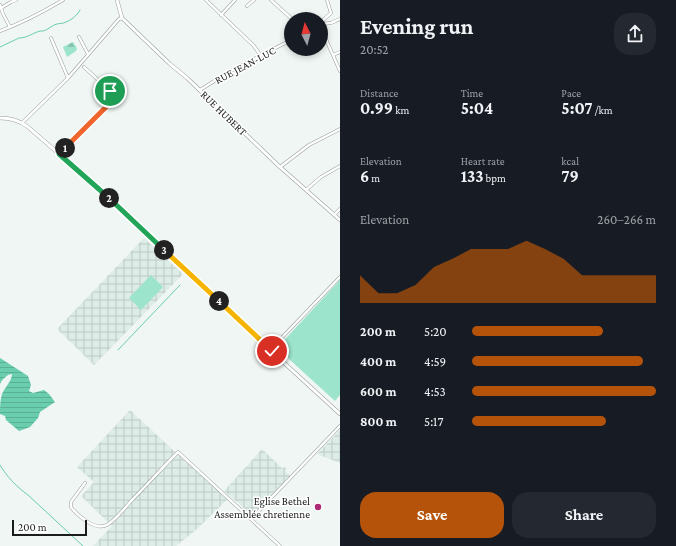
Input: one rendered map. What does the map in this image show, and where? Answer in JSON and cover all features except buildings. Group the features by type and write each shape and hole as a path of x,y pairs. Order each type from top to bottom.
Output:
{"street":[{"path":"10,27 1,6 16,0"},
{"path":"0,31 63,0"},
{"path":"25,120 68,78 119,19 122,18 117,0"},
{"path":"206,0 254,46 261,56"},
{"path":"221,15 235,0"},
{"path":"248,6 254,0"},
{"path":"271,0 284,12"},
{"path":"327,0 332,13 328,17"},
{"name":"RUE HUBERT","path":"122,18 280,167 340,220"},
{"path":"328,23 340,19"},
{"path":"79,37 88,54"},
{"path":"51,38 68,78"},
{"name":"RUE JEAN-LUC","path":"200,90 227,72 284,44"},
{"path":"328,44 340,71"},
{"path":"333,55 340,52"},
{"path":"59,154 106,107 111,96 111,92 84,67"},
{"path":"0,118 25,120 59,154 103,192 340,414"},
{"path":"280,167 309,145 340,129"},
{"path":"306,190 321,177 340,166"},
{"path":"334,215 340,209"},
{"path":"270,350 340,277"},
{"path":"251,519 340,426"},
{"path":"85,483 71,502 71,506 78,515 87,521 96,526 105,526 117,516 178,452 280,546"}],"shaded area":[{"path":"144,238 183,274 94,365 57,329"},
{"path":"0,358 28,376 31,385 29,391 33,393 44,390 55,402 40,412 38,418 30,427 19,431 6,420 5,416 0,414 2,394 11,379 12,374 5,377 0,384"},
{"path":"130,410 228,499 197,529 176,546 93,546 112,526 81,496 94,482 77,467"},
{"path":"340,430 340,463 317,454"},
{"path":"262,449 283,469 284,467 287,469 285,471 291,476 253,515 251,515 224,491"}],"green space":[{"path":"73,42 77,48 76,51 67,57 63,47"},
{"path":"151,275 163,287 141,310 129,298"},
{"path":"340,280 340,395 335,401 277,348"}],"waterway":[{"path":"0,47 19,38 65,23 74,18 80,10"},
{"path":"118,350 180,285"},
{"path":"0,465 16,485 83,546"}],"place":[{"name":"Eglise Bethel Assemblée chretienne","path":"318,507"}],"route":[{"path":"110,91 111,96 106,107 59,154 103,192 272,351"}]}
